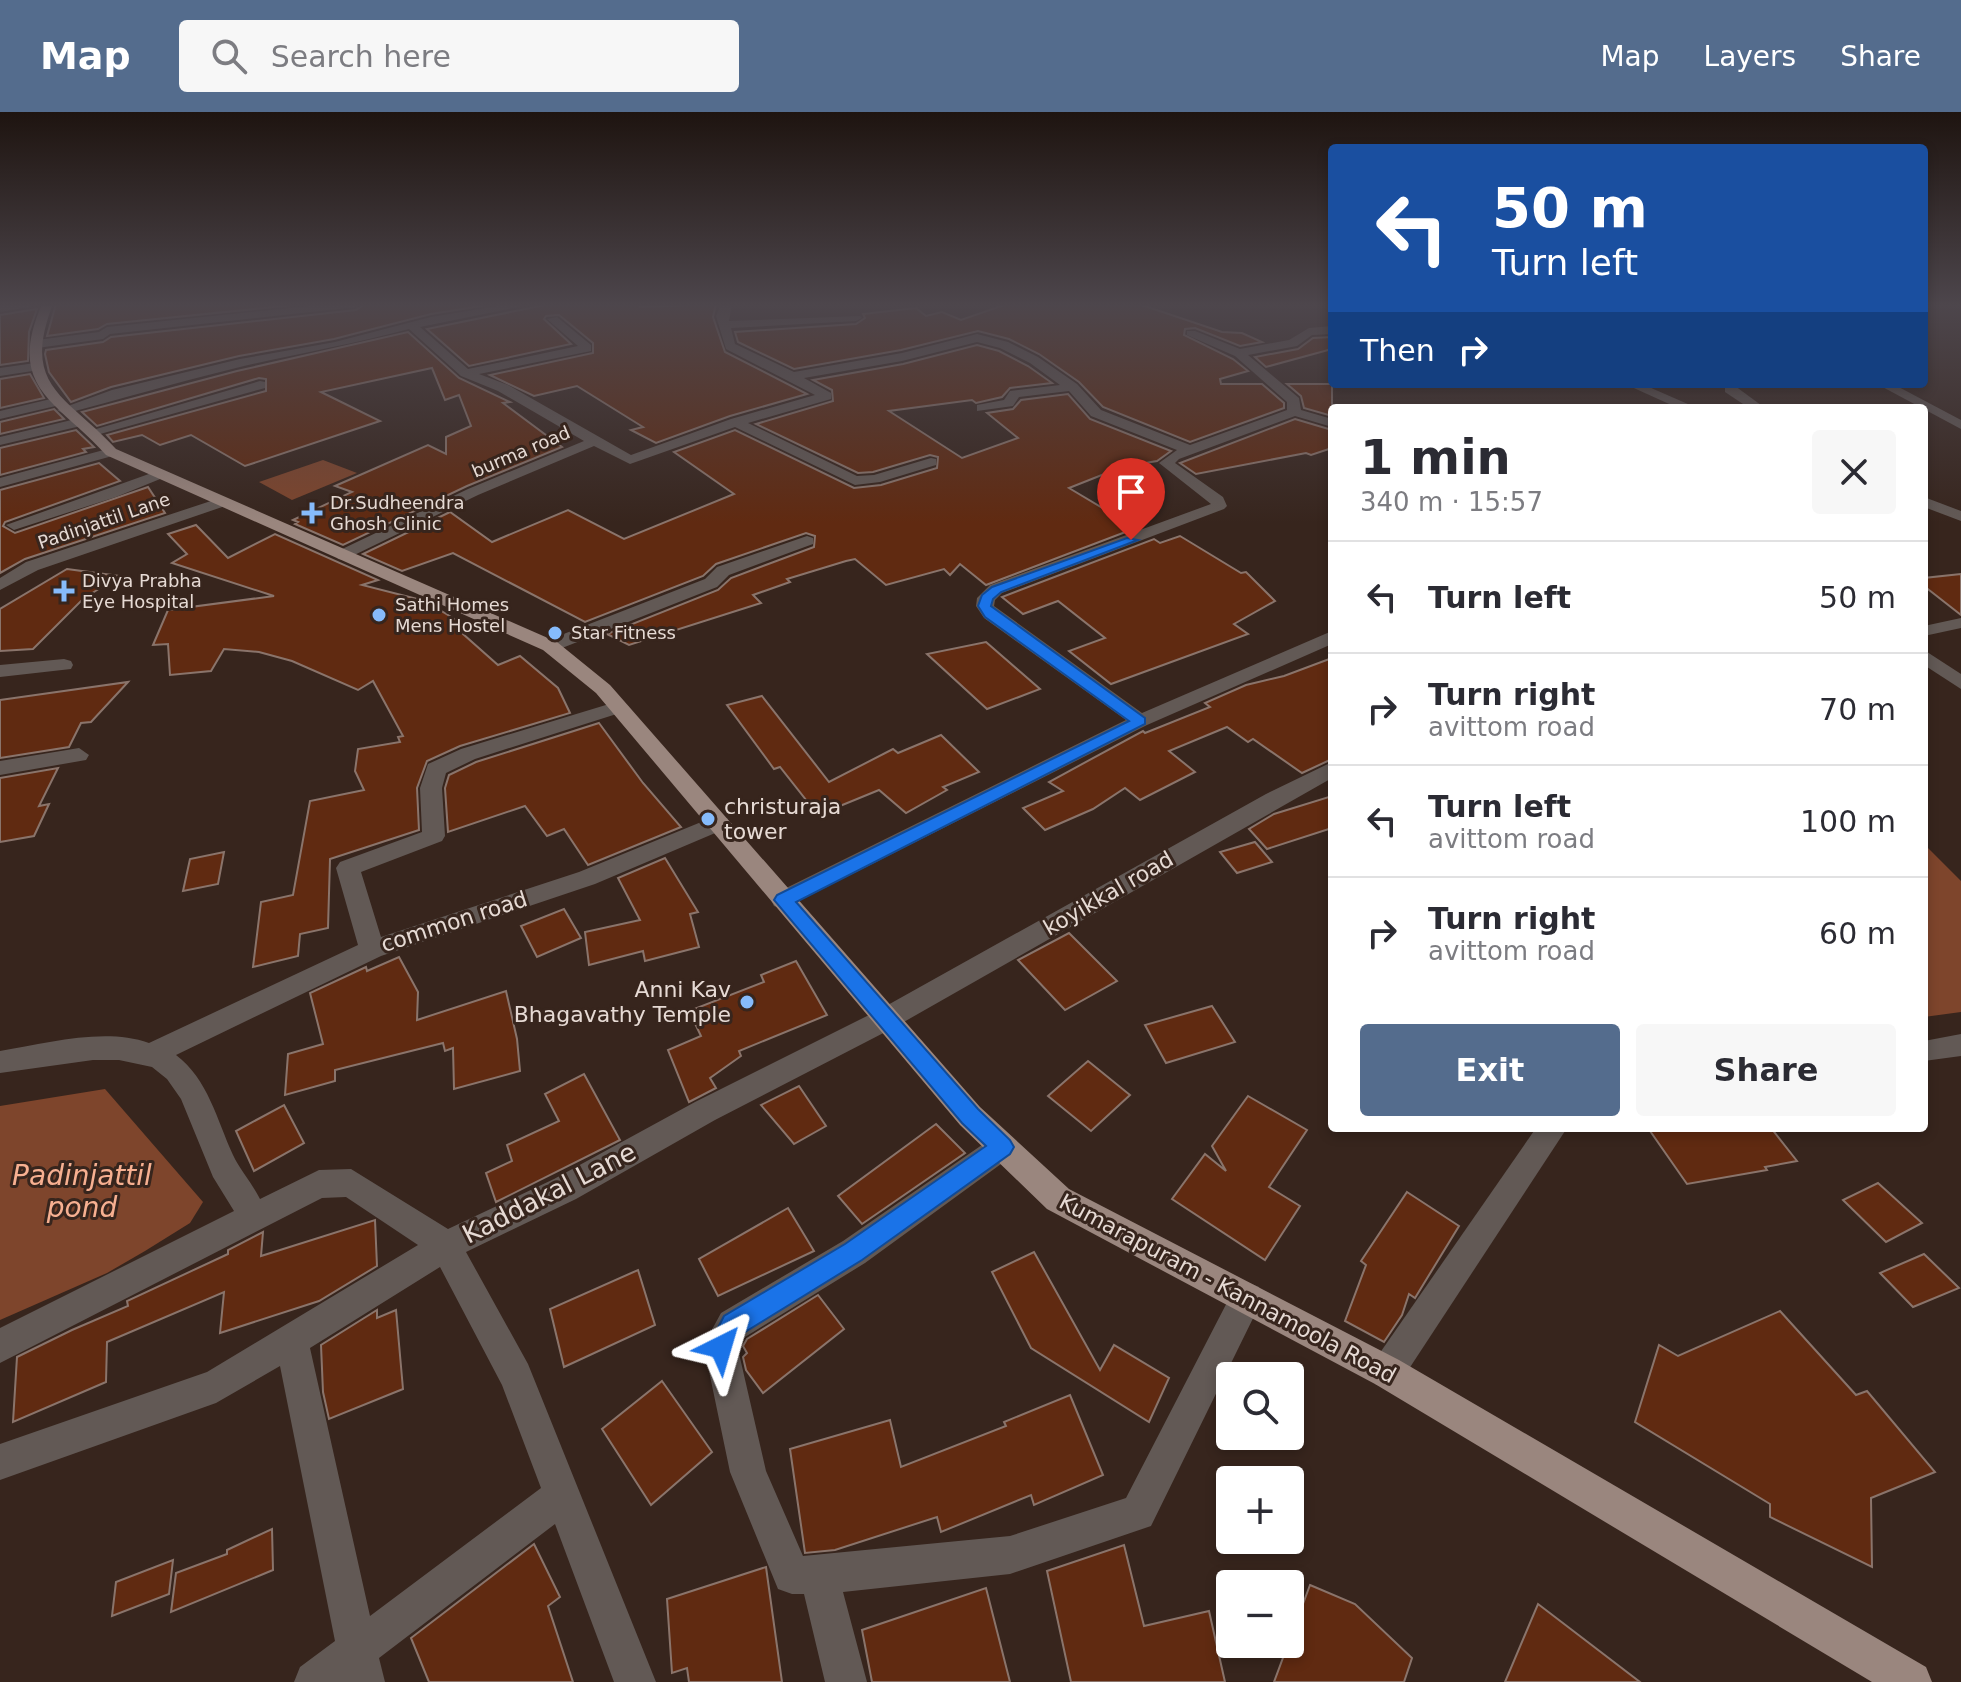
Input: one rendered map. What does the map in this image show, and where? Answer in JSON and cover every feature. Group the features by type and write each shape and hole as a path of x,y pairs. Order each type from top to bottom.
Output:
{"main road":[{"path":"50,377 76,418"},
{"name":"Kumarapuram - Kannamoola Road","path":"76,418 160,474 550,646 603,689 970,1116 1058,1199 1387,1372 1911,1682"}],"street":[{"path":"0,483 76,418 117,393 182,377"},
{"name":"burma road","path":"476,377 503,388 595,441"},
{"path":"595,441 630,460 736,422 826,396 794,377"},
{"path":"1058,377 1096,413 1190,450"},
{"path":"1267,377 1294,401 1294,412"},
{"path":"0,441 76,418 260,385"},
{"path":"982,408 1008,403 1015,394 1072,387"},
{"path":"1641,388 1680,404"},
{"path":"1891,388 1921,404"},
{"path":"1730,389 1752,404"},
{"path":"0,403 76,418"},
{"path":"1928,408 1961,425"},
{"path":"1140,721 990,614 985,606 986,598 996,589 1219,506 1218,500 1166,463 1174,456 1294,412 1328,422"},
{"path":"0,415 76,418"},
{"path":"736,422 855,481 875,479 931,462"},
{"name":"burma road","path":"344,555 473,492 595,441"},
{"path":"14,525 111,494 160,474"},
{"name":"Padinjattil Lane","path":"0,585 32,566 223,502"},
{"path":"1928,503 1957,512"},
{"path":"550,646 711,583 723,571 807,541"},
{"path":"1928,630 1961,623"},
{"path":"783,900 1140,721 1328,639"},
{"path":"1928,659 1961,683"},
{"path":"0,671 64,665"},
{"name":"common road","path":"619,707 468,754 436,769 431,788 434,836 348,868 372,949 587,878 719,823"},
{"path":"0,768 79,755"},
{"name":"koyikkal road","path":"886,1019 1328,771"},
{"path":"0,1062 92,1049 154,1053 372,949"},
{"name":"Kaddakal Lane","path":"0,1346 319,1184 351,1183 446,1246 565,1189 705,1111 886,1019"},
{"path":"1928,1050 1961,1045"},
{"path":"154,1053 177,1071 196,1103 226,1172 245,1197 253,1218"},
{"path":"1387,1372 1549,1132"},
{"path":"1002,1147 854,1252 733,1325 721,1347 748,1472 792,1575 819,1575 1010,1555 1138,1513 1247,1298"},
{"path":"0,1462 216,1386 446,1246 516,1376 635,1682"},
{"path":"291,1340 361,1666"},
{"path":"315,1682 361,1666 563,1494"},
{"path":"819,1575 846,1682"}],"water":[{"path":"323,460 357,473 292,500 259,482"},
{"path":"1928,848 1961,881 1961,1012 1928,1016"},
{"name":"Padinjattil pond","path":"105,1089 203,1202 190,1223 145,1251 107,1273 0,1320 0,1106"}],"building":[{"path":"32,377 44,398 0,408 0,379"},
{"path":"53,377 151,377 111,387 71,402"},
{"path":"213,377 389,377 321,392 380,421 245,466 191,435 160,445 142,435 113,442 107,435 266,391 266,379 259,378 97,426 82,412"},
{"path":"436,377 458,377 510,402 503,403 562,447 467,486 343,545 295,524 298,522 293,520 352,492 335,486 428,445 446,454 446,437 471,426 459,395 445,400"},
{"path":"495,377 774,377 807,394 730,416 656,443 631,430 643,427 577,386 534,396"},
{"path":"828,377 1044,377 1052,383 1010,388 1002,397 976,403 972,400 889,411 962,458 1018,438 987,413 1013,409 1021,400 1068,394 1090,419 1171,451 1157,461 1122,467 1069,488 1136,528 986,585 960,564 950,575 944,569 886,585 855,559 787,579 790,582 753,595 761,603 629,645 607,634 718,590 731,578 814,547 815,536 806,533 716,564 703,576 585,622 453,553 402,571 363,554 450,512 492,542 568,510 624,539 734,494 674,452 735,430 854,488 881,485 937,468 938,457 930,455 873,472 858,473 756,424 833,401 832,390 813,380"},
{"path":"1072,377 1226,377 1220,379 1221,384 1262,384 1284,403 1284,408 1190,442 1103,407"},
{"path":"1287,384 1328,384 1328,388 1332,388 1332,404 1328,404 1328,415 1304,408 1301,396"},
{"path":"54,409 64,419 0,434 0,422"},
{"path":"1295,419 1328,429 1328,449 1311,455 1306,453 1196,474 1180,463"},
{"path":"76,430 94,447 83,449 86,452 0,475 0,448"},
{"path":"99,463 120,481 5,522 3,526 15,533 148,487 165,513 25,559 0,573 0,490"},
{"path":"196,525 228,558 275,534 378,580 362,585 425,601 461,623 454,626 498,665 520,656 558,688 570,713 460,746 427,761 417,788 419,830 330,859 328,928 300,934 298,956 253,967 261,902 293,895 310,801 364,790 355,771 358,749 400,742 398,737 403,736 373,681 358,690 292,661 259,652 224,649 211,671 170,675 168,644 153,645 168,610 274,596 172,563 187,554 168,534"},
{"path":"1180,536 1241,573 1246,572 1275,601 1234,624 1248,634 1111,684 1069,651 1105,638 1058,601 1023,614 1002,597 1154,539 1160,543"},
{"path":"67,569 119,576 83,599 33,649 0,651 0,609"},
{"path":"1961,574 1961,615 1928,589 1928,578"},
{"path":"986,642 1040,689 987,709 927,654"},
{"path":"1328,660 1328,761 1302,773 1253,739 1248,742 1227,727 1169,751 1195,772 1140,800 1125,788 1093,809 1045,830 1023,808 1063,791 1049,782 1143,731 1145,733 1210,707 1205,703 1246,685 1284,676"},
{"path":"128,682 91,722 81,723 69,747 0,758 0,700"},
{"path":"762,696 829,782 893,749 898,753 941,735 979,772 943,787 947,790 906,813 879,790 818,815 780,767 774,769 727,705"},
{"path":"599,723 643,783 681,827 588,865 564,829 547,836 525,806 448,832 445,788 449,775 476,762"},
{"path":"58,768 39,806 49,804 34,836 0,842 0,778"},
{"path":"1328,797 1328,829 1267,849 1249,829 1274,814"},
{"path":"1255,842 1272,862 1237,873 1220,852"},
{"path":"224,852 218,884 183,891 190,859"},
{"path":"665,858 698,912 690,914 699,947 645,961 643,951 589,965 585,932 640,920 618,878"},
{"path":"564,909 581,938 537,957 521,926"},
{"path":"1069,933 1117,981 1065,1010 1018,960"},
{"path":"399,957 418,992 417,1020 506,991 517,1039 520,1071 454,1089 453,1048 445,1051 443,1043 335,1070 335,1081 285,1095 288,1054 323,1044 310,993 366,967 367,971"},
{"path":"796,961 827,1015 739,1051 741,1056 710,1078 716,1088 689,1102 668,1050 701,1036 689,1011 764,982 761,975"},
{"path":"1212,1006 1235,1042 1166,1063 1145,1025"},
{"path":"1088,1061 1130,1095 1091,1131 1048,1096"},
{"path":"584,1074 620,1140 496,1202 486,1173 512,1161 507,1145 559,1121 545,1094"},
{"path":"799,1086 826,1126 794,1144 761,1105"},
{"path":"1248,1096 1307,1130 1269,1187 1300,1206 1265,1260 1172,1199 1205,1154 1226,1171 1212,1146"},
{"path":"284,1105 304,1143 254,1171 236,1131"},
{"path":"936,1124 965,1153 862,1224 838,1196"},
{"path":"1651,1132 1774,1132 1797,1161 1765,1167 1767,1170 1687,1184"},
{"path":"1878,1183 1922,1223 1886,1242 1843,1200"},
{"path":"1407,1192 1459,1226 1415,1298 1409,1294 1402,1315 1384,1342 1345,1321 1366,1265 1361,1261"},
{"path":"788,1208 814,1251 718,1296 699,1259"},
{"path":"375,1220 377,1266 319,1301 220,1333 224,1292 107,1342 106,1382 13,1422 17,1357 128,1306 127,1301 228,1254 228,1250 263,1232 261,1256"},
{"path":"1034,1252 1100,1370 1114,1345 1169,1378 1149,1422 1031,1348 992,1272"},
{"path":"1924,1254 1959,1288 1913,1307 1880,1273"},
{"path":"638,1270 655,1325 564,1367 550,1309"},
{"path":"818,1295 844,1329 763,1393 746,1370 743,1357 747,1353 743,1346 747,1339"},
{"path":"377,1310 377,1318 396,1310 403,1389 329,1419 323,1392 321,1345"},
{"path":"1780,1311 1856,1395 1867,1391 1935,1472 1871,1498 1872,1567 1770,1517 1770,1504 1635,1422 1659,1345 1678,1356"},
{"path":"662,1381 712,1452 651,1505 602,1429"},
{"path":"1070,1395 1103,1475 1034,1505 1031,1495 941,1532 937,1517 835,1550 805,1553 790,1449 890,1420 901,1467 1006,1426 1004,1422"},
{"path":"272,1529 273,1570 171,1612 176,1573 227,1554 227,1550"},
{"path":"534,1544 560,1597 548,1606 573,1682 429,1682 411,1638"},
{"path":"1124,1545 1144,1626 1209,1611 1216,1658 1220,1658 1225,1682 1071,1682 1047,1571"},
{"path":"173,1560 169,1594 112,1616 116,1582"},
{"path":"766,1567 782,1682 689,1682 687,1668 672,1673 667,1599"},
{"path":"1310,1585 1355,1604 1412,1658 1404,1682 1274,1682 1283,1658 1304,1658 1304,1601"},
{"path":"986,1588 1010,1682 872,1682 862,1630"},
{"path":"1538,1604 1640,1682 1505,1682"}],"place":[{"name":"Dr.Sudheendra Ghosh Clinic","path":"312,513"},
{"name":"Divya Prabha Eye Hospital","path":"64,591"},
{"name":"Sathi Homes Mens Hostel","path":"379,615"},
{"name":"Star Fitness","path":"555,633"},
{"name":"christuraja tower","path":"708,819"},
{"name":"Anni Kav Bhagavathy Temple","path":"747,1002"}],"route":[{"path":"721,1347 733,1325 854,1252 1002,1147 970,1116 783,900 1140,721 990,614 985,606 986,598 996,589 1131,540"}]}
